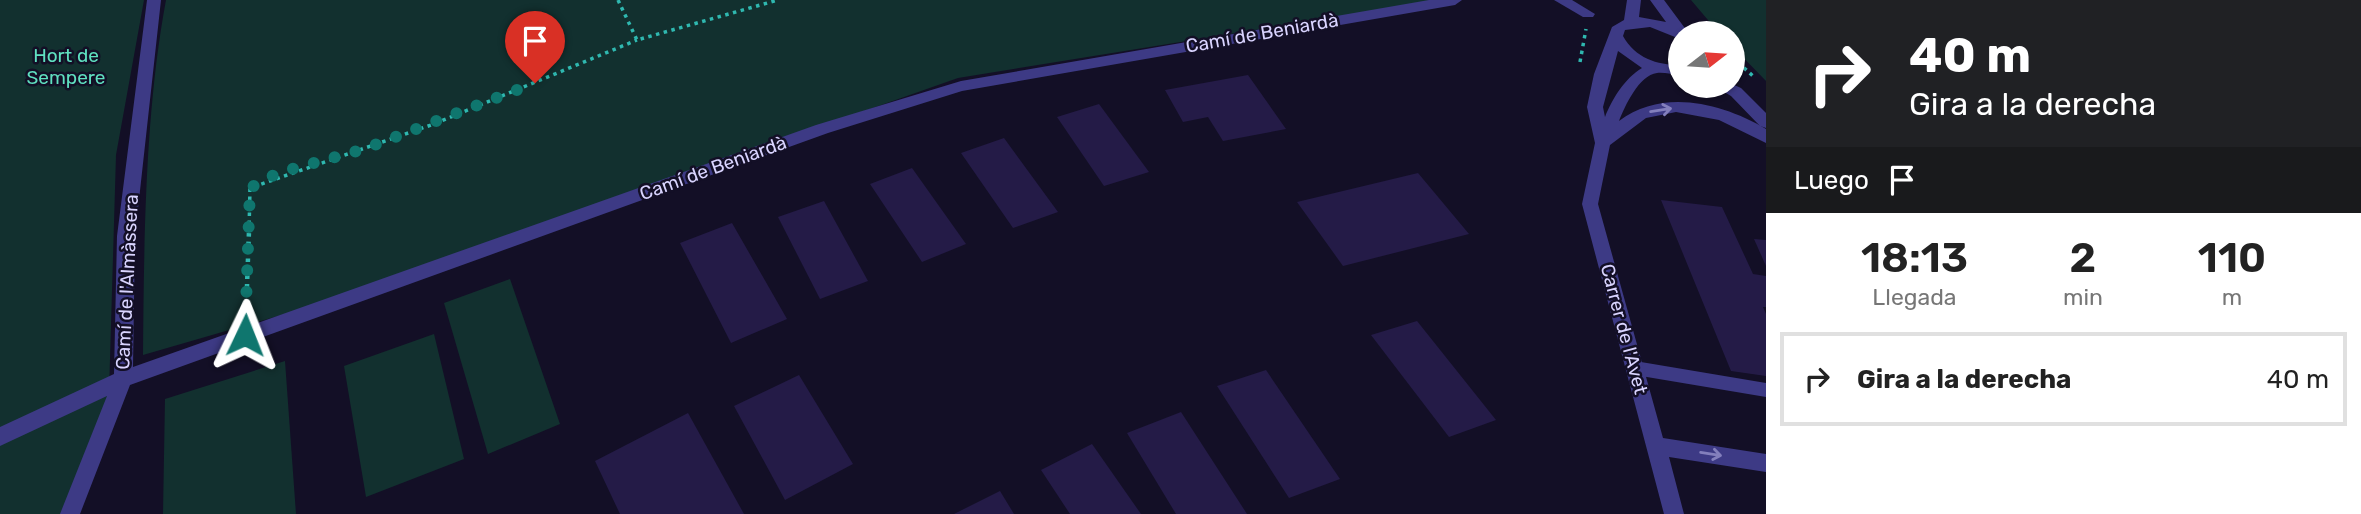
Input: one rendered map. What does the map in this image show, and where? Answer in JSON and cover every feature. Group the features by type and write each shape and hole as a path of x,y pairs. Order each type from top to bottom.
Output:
{"street":[{"name":"Camí de l'Almàssera","path":"70,514 123,379 125,236 154,0"},
{"name":"Camí de Beniardà","path":"0,437 123,379 822,129 961,86 1455,0"},
{"path":"1561,0 1588,14"},
{"path":"1630,21 1633,0"},
{"path":"1657,0 1672,21"},
{"path":"1668,29 1647,21 1630,21 1619,27 1616,37 1628,54 1655,67 1668,69"},
{"name":"Carrer de l'Avet","path":"1603,143 1595,107 1602,74 1616,37"},
{"name":"Carrer de l'Avet","path":"1655,67 1638,77 1617,106 1603,143 1590,204 1674,514"},
{"path":"1742,98 1766,122"},
{"path":"1603,143 1647,112 1682,107 1716,114 1766,137"},
{"path":"1655,446 1766,463"}],"lane":[{"path":"1635,368 1766,390"}],"path":[{"path":"618,0 637,40"},
{"path":"245,335 250,188 278,173 364,149 510,94 637,40 778,0"}],"green space":[{"name":"Hort de Sempere","path":"0,0 144,0 116,155 109,393 63,514 0,514"},
{"path":"166,0 1440,0 958,78 302,309 143,355 145,222 150,131"},
{"path":"1691,0 1766,0 1766,81 1745,59 1745,21 1709,21"},
{"path":"510,279 560,424 488,454 444,303"},
{"path":"434,334 464,459 366,497 344,366"},
{"path":"285,361 296,514 163,514 165,399"}],"building":[{"path":"1248,75 1286,129 1223,141 1208,117 1183,122 1165,90"},
{"path":"1099,104 1149,172 1104,186 1057,117"},
{"path":"1004,138 1058,212 1013,228 961,153"},
{"path":"912,168 966,244 922,262 870,184"},
{"path":"1418,173 1469,234 1343,266 1297,202"},
{"path":"1661,200 1722,207 1753,274 1766,276 1766,307 1763,307 1766,314 1766,376 1731,371"},
{"path":"824,201 868,281 820,299 778,217"},
{"path":"732,223 787,319 731,343 680,243"},
{"path":"1754,239 1766,240 1766,266"},
{"path":"1417,321 1496,420 1449,437 1371,335"},
{"path":"1266,370 1340,479 1289,498 1217,386"},
{"path":"799,375 853,464 785,500 734,406"},
{"path":"1181,412 1247,514 1176,514 1127,433"},
{"path":"688,413 744,514 620,514 595,461"},
{"path":"1092,444 1141,514 1070,514 1041,470"},
{"path":"1000,491 1014,514 954,514"}],"route":[{"path":"245,335 250,188 278,173 364,149 535,83"}]}
